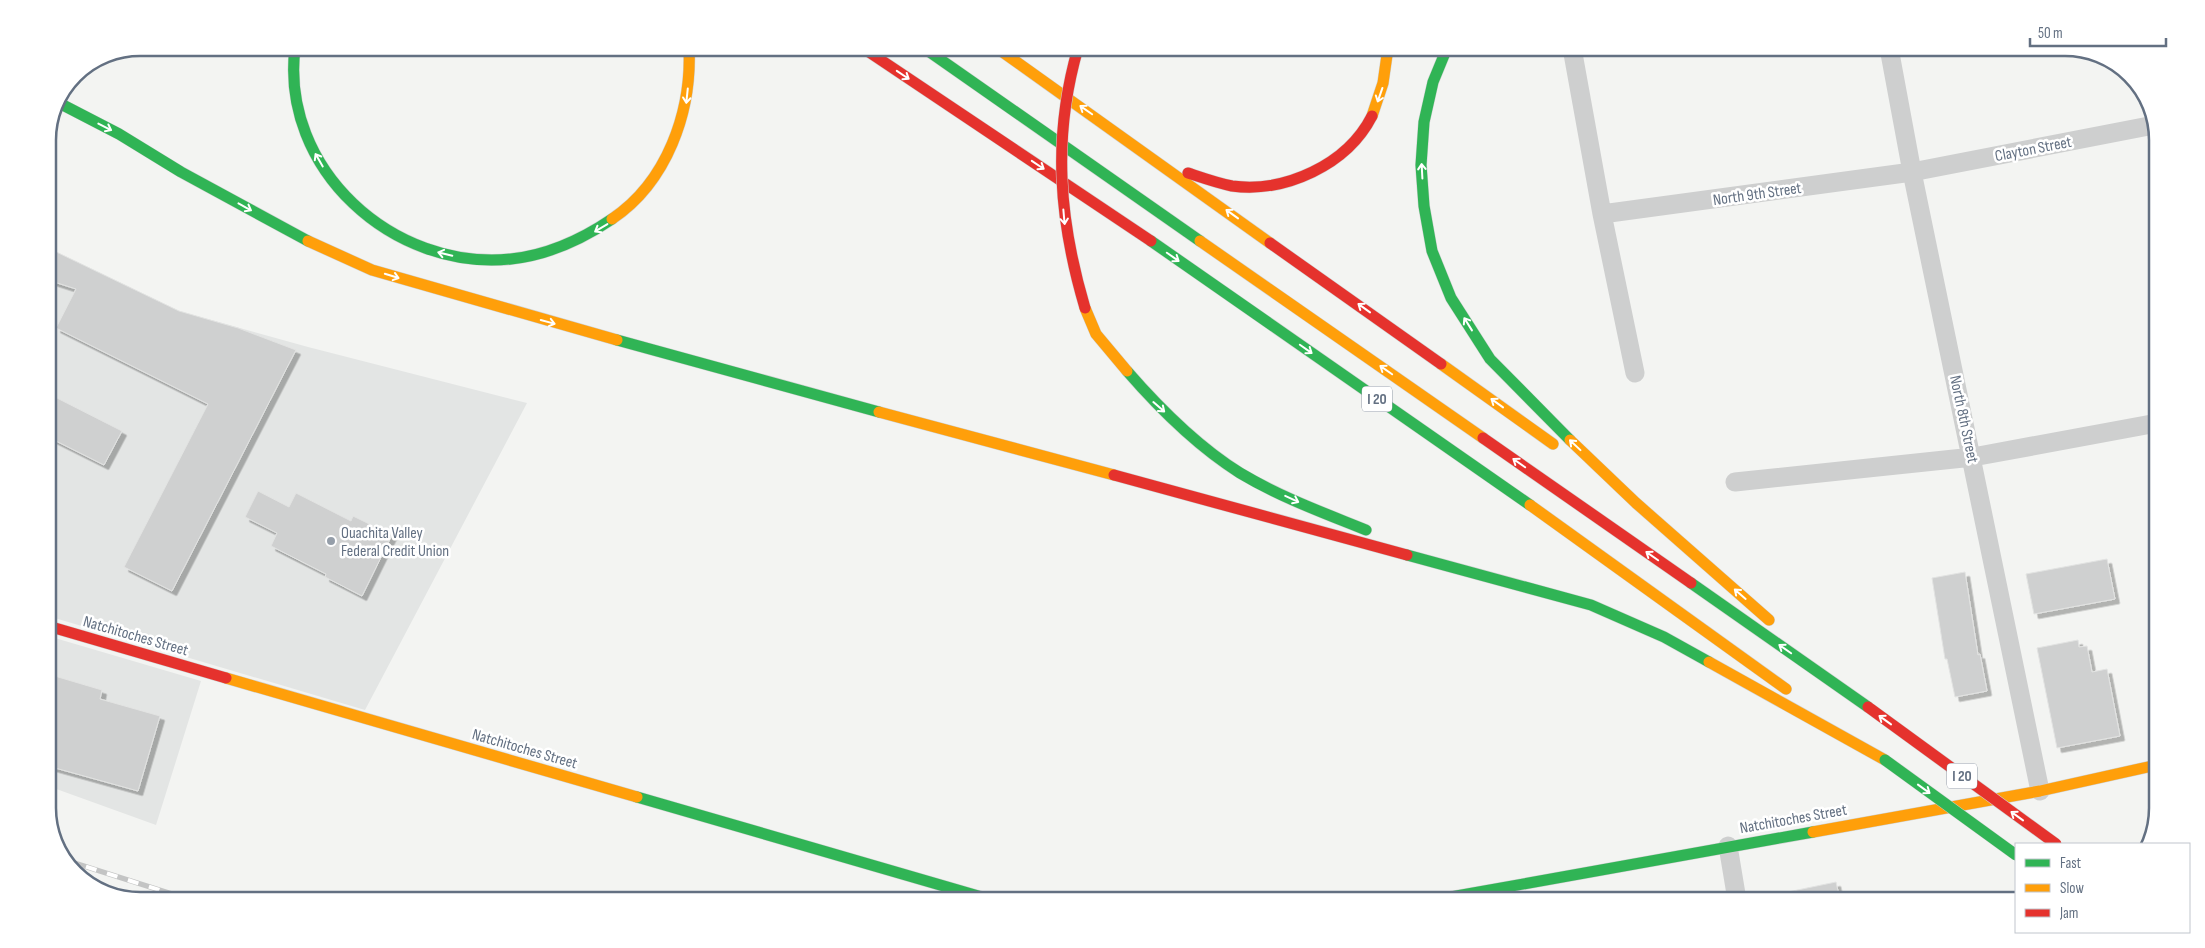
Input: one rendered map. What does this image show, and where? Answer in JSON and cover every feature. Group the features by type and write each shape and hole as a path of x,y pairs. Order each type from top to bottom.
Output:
{"main road":[{"path":"294,56 296,100 306,134 320,162 341,192 369,221 406,242 446,255 481,261 512,260 548,252 578,240 605,226 646,188 662,166 676,137 686,106 690,70 689,56"},
{"name":"I 20","path":"875,56 1141,235 1504,486 2015,854"},
{"name":"I 20","path":"935,56 1868,708 2055,843"},
{"path":"1009,56 1107,124 1636,503"},
{"path":"1075,56 1063,118 1061,177 1065,225 1090,324 1152,401 1191,435 1240,473 1292,500 1380,535 1592,606 1664,637 1885,760"},
{"path":"1107,124 1174,166 1197,177 1232,186 1258,187 1290,183 1338,158 1371,119 1387,74 1388,56"},
{"path":"1444,56 1434,82 1424,122 1421,165 1424,206 1432,251 1451,298 1490,359 1545,418 1636,503 1868,708"},
{"path":"64,106 119,134 181,172 296,235 372,270 538,319 1592,606"},
{"name":"Natchitoches Street","path":"56,628 964,892"},
{"name":"Natchitoches Street","path":"1478,892 2040,791 2149,767"}],"street":[{"path":"1573,56 1602,214 1636,373"},
{"name":"North 8th Street","path":"1890,56 1912,172 1973,457 2040,791"},
{"name":"Clayton Street","path":"1912,172 2147,126"},
{"name":"North 9th Street","path":"1602,214 1912,172"},
{"path":"1735,482 1973,457 2149,424"},
{"path":"1728,846 1736,892"}],"shaded area":[{"path":"56,252 179,311 308,347 527,403 365,710 56,618"},
{"path":"56,638 201,681 156,825 56,789"}],"building":[{"path":"56,252 179,311 238,328 296,350 172,591 124,567 208,404 56,328 76,289 56,283"},
{"path":"56,398 122,431 104,465 56,441"},
{"name":"Ouachita Valley Federal Credit Union","path":"258,491 289,507 296,493 351,521 353,516 392,535 362,596 325,577 326,574 271,546 277,533 245,517"},
{"path":"2107,559 2115,599 2034,614 2026,574"},
{"path":"1965,572 1978,655 1980,654 1987,691 1955,697 1947,659 1945,659 1932,578"},
{"path":"2078,640 2079,647 2087,646 2092,672 2107,669 2120,736 2057,748 2037,648"},
{"path":"56,676 102,690 100,699 160,716 138,791 56,768"},
{"path":"1836,882 1838,892 1788,892"}],"railway":[{"path":"79,864 166,892"}],"traffic: fast":[{"path":"295,56 295,92 306,134 326,171 353,203 387,229 425,248 467,258 511,259 538,254 564,245 588,234 612,219"},
{"path":"935,56 1200,241"},
{"path":"1444,56 1433,82 1424,122 1421,165 1424,206 1432,251 1451,298 1490,359 1570,440"},
{"path":"64,106 119,134 181,172 308,241"},
{"path":"1151,241 1530,505"},
{"path":"617,340 879,412"},
{"path":"1127,371 1194,439 1240,473 1286,497 1366,530"},
{"path":"1407,555 1591,605 1664,637 1709,662"},
{"path":"1691,583 1868,707"},
{"path":"1885,760 2015,854"},
{"path":"637,797 964,892"},
{"path":"1479,892 1813,832"}],"traffic: slow":[{"path":"612,219 631,204 648,186 672,144 686,97 689,56"},
{"path":"1008,56 1270,243"},
{"path":"1372,116 1383,83 1387,56"},
{"path":"308,241 372,270 617,340"},
{"path":"1200,241 1483,438"},
{"path":"1085,308 1096,334 1127,371"},
{"path":"1441,364 1553,444"},
{"path":"879,412 1114,475"},
{"path":"1570,440 1636,503 1769,620"},
{"path":"1530,505 1786,689"},
{"path":"1709,662 1885,760"},
{"path":"226,678 637,797"},
{"path":"1813,832 2040,791 2149,767"}],"traffic: jam":[{"path":"875,56 1151,241"},
{"path":"1076,56 1064,114 1062,179 1069,243 1085,308"},
{"path":"1188,173 1232,186 1273,185 1293,180 1331,162 1347,149 1372,116"},
{"path":"1270,243 1441,364"},
{"path":"1483,438 1691,583"},
{"path":"1114,475 1407,555"},
{"path":"56,628 226,678"},
{"path":"1868,707 2055,843"}],"place":[{"name":"Ouachita Valley Federal Credit Union","path":"331,541"}]}
